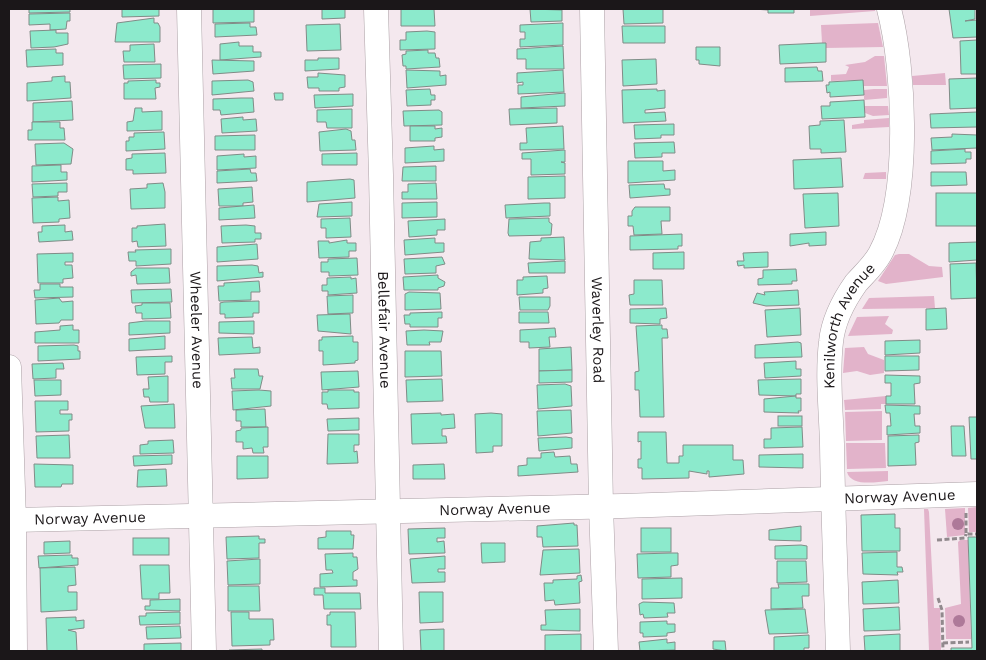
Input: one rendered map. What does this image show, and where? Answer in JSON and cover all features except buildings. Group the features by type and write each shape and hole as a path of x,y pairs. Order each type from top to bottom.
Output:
{"street":[{"name":"Wheeler Avenue","path":"189,9 204,651"},
{"name":"Bellefair Avenue","path":"376,9 391,651"},
{"name":"Waverley Road","path":"592,9 601,506 606,651"},
{"name":"Kenilworth Avenue","path":"838,651 832,498 831,342 841,309 856,284 880,255 893,219 900,168 901,94 894,30 889,9"},
{"path":"9,367 14,520 14,651"},
{"name":"Norway Avenue","path":"14,520 601,506 832,498 972,499"}],"path":[{"path":"937,540 965,538 972,499"},
{"path":"966,534 977,534"},
{"path":"938,598 942,610 943,651"},
{"path":"943,643 969,642"}],"shaded area":[{"path":"810,9 875,9 875,11 810,16"},
{"path":"878,23 883,47 826,48 822,43 821,25"},
{"path":"875,56 884,56 887,86 863,86 863,80 831,81 831,75 846,74 849,67 845,65 865,62"},
{"path":"945,73 946,85 913,85 912,76"},
{"path":"887,89 887,98 864,100 864,90"},
{"path":"864,106 888,106 889,115 873,116 865,113"},
{"path":"889,118 889,127 852,129 852,125 864,123 864,120"},
{"path":"886,172 886,179 863,179 865,173"},
{"path":"909,254 929,266 942,267 943,277 886,284 878,281 895,255"},
{"path":"934,296 935,308 862,309 869,298"},
{"path":"889,316 885,324 893,330 892,334 848,336 857,317"},
{"path":"864,347 868,354 884,360 884,373 870,375 857,371 843,373 845,348"},
{"path":"886,396 886,404 881,404 881,409 845,410 844,400"},
{"path":"882,411 882,440 846,441 845,412"},
{"path":"846,443 885,443 886,468 847,469"},
{"path":"888,471 888,481 871,483 853,480 847,472"},
{"path":"977,507 977,532 969,532 968,508"},
{"path":"965,508 965,535 947,537 945,509"},
{"path":"924,509 928,509 929,512 934,608 940,608 941,651 929,651"},
{"path":"960,540 968,540 971,639 946,639 945,608 961,604 958,542"}]}
